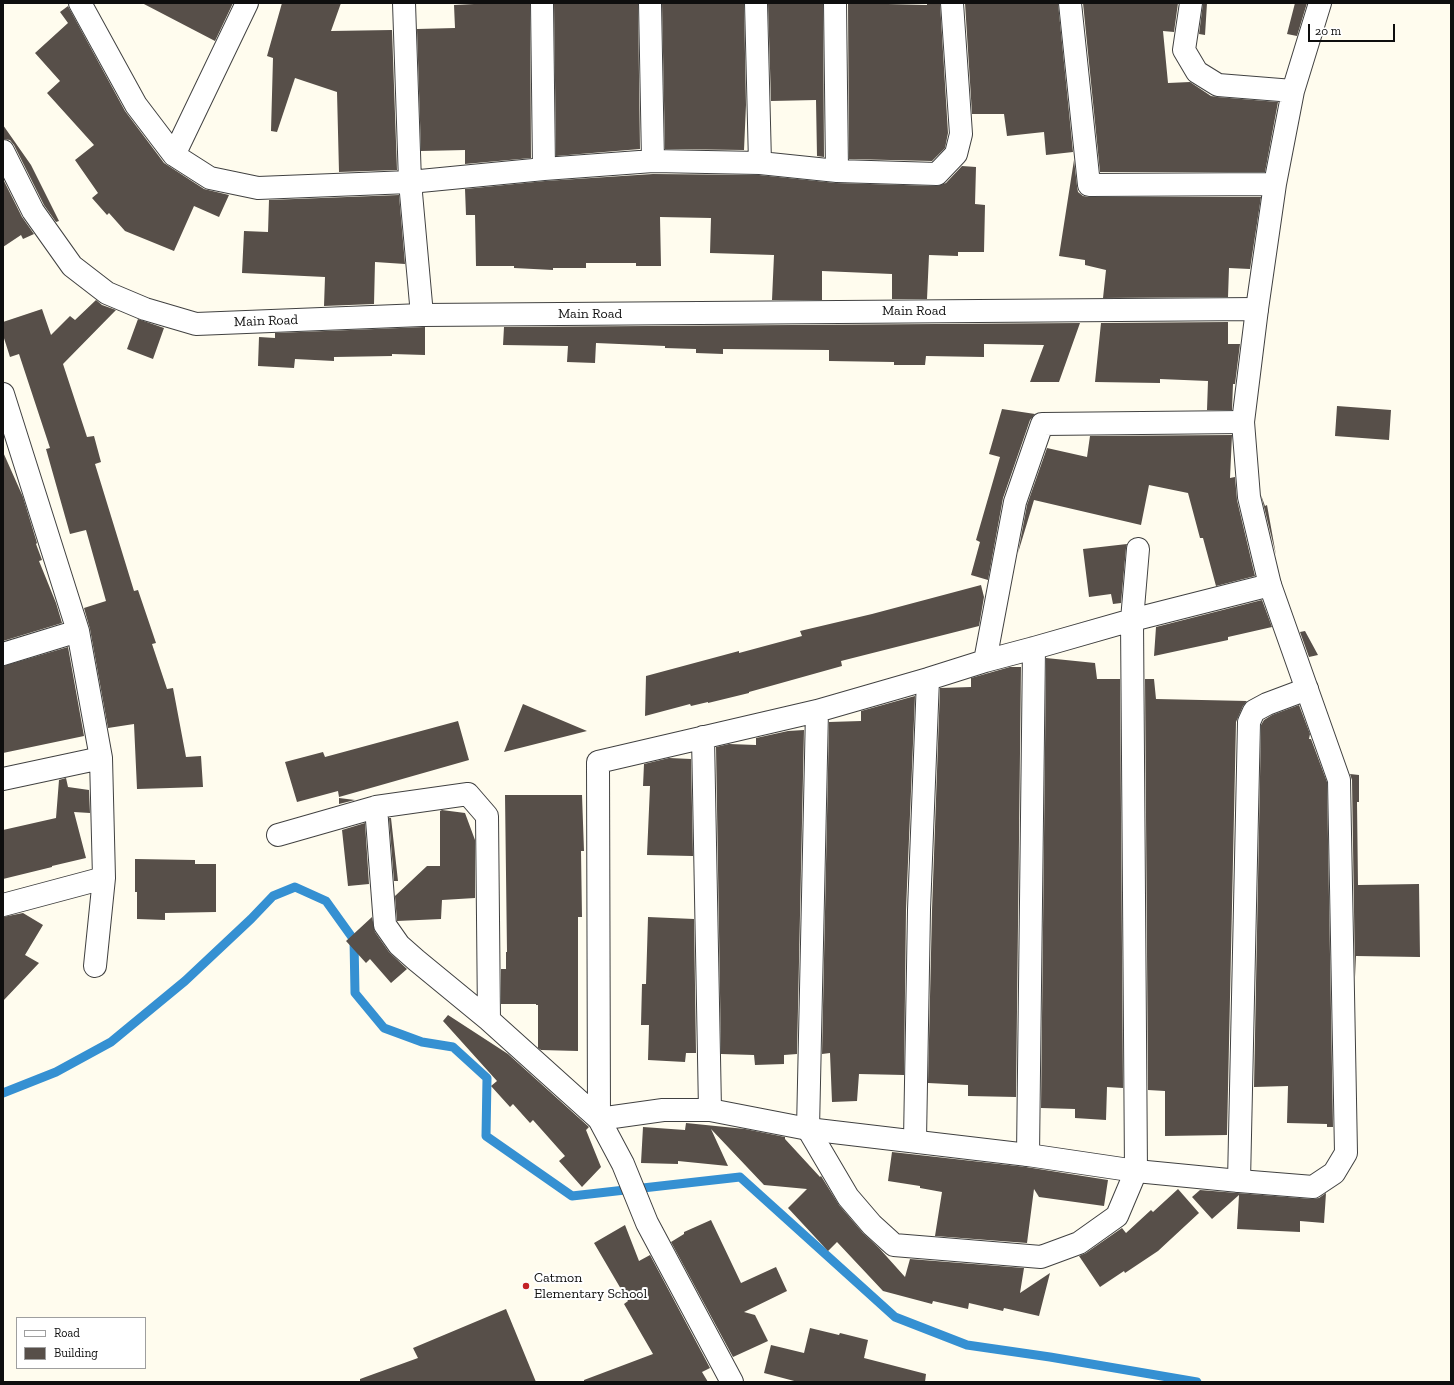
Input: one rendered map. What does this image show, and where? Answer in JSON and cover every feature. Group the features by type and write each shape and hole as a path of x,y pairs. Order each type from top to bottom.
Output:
{"street":[{"path":"80,3 136,105 174,155 210,178 258,188 410,182 544,169 653,161 760,163 837,171 937,174 956,154 961,134 952,3"},
{"path":"174,155 246,3"},
{"path":"404,3 410,182 422,315"},
{"path":"542,3 544,169"},
{"path":"650,3 653,161"},
{"path":"756,3 760,163"},
{"path":"835,3 837,171"},
{"path":"1070,3 1090,185 1275,184"},
{"path":"1191,3 1184,50 1197,72 1218,85 1293,91"},
{"path":"599,1119 663,1110 710,1110 808,1129 914,1140 1136,1171 1313,1187 1334,1173 1346,1153 1340,780 1270,585 1249,496 1243,422 1275,184 1293,91 1320,3"},
{"name":"Main Road","path":"3,151 33,211 72,266 107,293 145,309 196,324 422,315 1257,309"},
{"path":"3,394 78,631 101,758 104,878 95,966"},
{"path":"985,661 1015,502 1042,424 1243,422"},
{"path":"817,711 808,1129 848,1197 872,1225 894,1245 1041,1257 1079,1243 1117,1216 1136,1171 1132,620 1138,549"},
{"path":"599,1119 598,762 817,711 985,661 1132,620 1270,585"},
{"path":"3,654 78,631"},
{"path":"1028,1155 1034,648"},
{"path":"914,1140 919,910 928,679"},
{"path":"1239,1181 1249,722 1254,712 1267,704 1307,689"},
{"path":"703,737 710,1110"},
{"path":"3,779 101,758"},
{"path":"278,835 376,807 468,794 487,816 489,1020"},
{"path":"376,807 385,925 399,944 416,960 489,1020 599,1119 623,1164 647,1223 732,1382"},
{"path":"3,905 104,878"}],"building":[{"path":"142,3 233,3 215,41"},
{"path":"282,3 341,3 331,31 392,30 397,170 339,172 337,92 295,78 277,132 271,131 273,58 267,56"},
{"path":"530,3 531,158 465,164 465,150 421,151 417,29 455,28 454,5"},
{"path":"554,3 638,3 640,149 556,156"},
{"path":"662,3 744,3 746,105 744,150 665,149"},
{"path":"768,3 823,3 824,157 817,156 816,100 771,101"},
{"path":"848,3 927,5 927,3 940,3 948,133 945,148 932,161 849,159"},
{"path":"965,3 1058,3 1073,152 1046,155 1044,132 1007,136 1004,114 972,114"},
{"path":"1083,3 1178,3 1174,32 1163,31 1168,83 1190,82 1211,96 1278,102 1265,172 1100,172"},
{"path":"1203,3 1207,3 1205,35 1199,34"},
{"path":"1295,3 1307,3 1297,36 1287,34"},
{"path":"68,6 125,111 164,163 204,189 229,195 219,217 194,206 174,251 125,231 109,213 107,215 92,198 98,193 75,160 94,145 47,93 60,81 35,53 68,23 60,12"},
{"path":"3,125 31,165 59,221 56,222 44,205 14,145 10,140 3,139"},
{"path":"1074,160 1078,192 1083,196 1261,197 1250,269 1229,268 1228,297 1103,298 1106,270 1085,265 1085,260 1059,256"},
{"path":"962,166 976,167 975,204 985,205 984,252 958,252 958,256 929,255 927,299 892,299 892,274 822,271 822,300 772,300 774,255 710,253 711,218 660,217 661,266 636,266 636,263 586,263 586,268 553,268 553,270 514,268 514,266 476,266 475,215 466,215 465,189 545,181 653,174 759,175 836,183 937,186 946,183"},
{"path":"3,179 22,217 34,234 23,239 21,235 3,247"},
{"path":"399,195 405,264 375,262 374,304 324,306 325,277 242,273 244,231 268,232 269,200"},
{"path":"96,300 102,305 116,310 63,364 87,437 94,436 101,462 95,464 134,591 138,590 156,643 152,644 167,689 173,688 186,757 201,756 203,787 137,789 134,724 108,728 90,629 84,608 106,601 86,530 70,534 46,449 50,448 19,354 10,357 3,335 3,322 42,309 51,335 70,316 75,320"},
{"path":"138,319 164,328 153,359 127,349"},
{"path":"1228,322 1228,344 1240,344 1235,384 1233,384 1232,410 1207,410 1208,381 1160,379 1160,383 1095,382 1101,323"},
{"path":"1080,323 1059,382 1030,382 1044,345 984,344 984,357 926,356 925,365 894,365 894,362 829,361 829,350 723,349 723,354 696,353 696,349 665,348 665,346 596,343 595,363 567,362 568,346 503,345 504,327"},
{"path":"425,327 425,355 392,354 392,356 334,357 334,361 295,359 294,368 258,366 259,337 275,338 275,333"},
{"path":"1337,406 1391,410 1389,440 1335,436"},
{"path":"1002,409 1035,414 1030,420 1003,498 988,580 971,575 980,542 976,540 1000,457 989,454"},
{"path":"1232,435 1230,478 1235,477 1237,500 1255,576 1216,586 1203,538 1200,538 1188,493 1149,485 1141,525 1034,500 1018,553 1027,505 1047,448 1087,457 1090,436"},
{"path":"3,452 23,497 42,560 39,561 56,603 62,623 3,641"},
{"path":"1261,495 1265,506 1267,505 1276,555"},
{"path":"1127,544 1121,603 1113,604 1111,594 1089,597 1083,549"},
{"path":"981,585 984,597 979,626 841,661 842,666 749,693 708,703 691,706 690,704 645,716 646,676 802,636 800,631 872,614"},
{"path":"1262,600 1272,627 1228,637 1228,640 1154,656 1156,627"},
{"path":"1305,631 1318,655 1309,657 1300,632"},
{"path":"68,647 84,736 3,753 3,666"},
{"path":"1046,658 1095,663 1097,679 1120,679 1123,1088 1107,1087 1106,1120 1075,1118 1075,1109 1041,1108"},
{"path":"1010,667 1021,667 1016,1097 968,1096 968,1085 928,1083 932,910 940,688 971,687 971,678"},
{"path":"1145,679 1154,679 1156,699 1247,701 1243,706 1236,722 1227,1135 1165,1136 1165,1091 1148,1090"},
{"path":"915,696 906,910 904,1075 859,1074 857,1101 832,1102 830,1053 822,1054 829,722 861,721 861,711"},
{"path":"523,704 587,731 504,752"},
{"path":"1299,705 1310,734 1309,739 1311,739 1327,782 1333,1127 1327,1127 1327,1124 1287,1123 1288,1086 1254,1087 1261,725 1264,720 1272,715"},
{"path":"458,721 469,760 339,797 338,791 297,802 285,762 323,752 325,757"},
{"path":"804,730 797,1054 784,1055 784,1064 755,1065 754,1055 721,1054 716,747 729,744 756,745 756,738 788,731"},
{"path":"669,758 691,759 693,856 647,855 650,786 643,786 644,764"},
{"path":"1350,774 1359,775 1359,802 1357,802 1358,885 1419,884 1420,957 1356,956 1355,977 1352,780"},
{"path":"66,778 68,787 89,790 90,813 74,812 86,858 3,879 3,830 56,818 59,780"},
{"path":"505,795 582,795 584,851 581,851 582,917 578,917 578,1051 541,1050 538,1048 538,1005 501,1004 501,969 506,969 507,952"},
{"path":"339,798 355,800 339,804"},
{"path":"440,811 465,813 475,840 475,898 442,900 441,919 397,921 395,896 427,866 440,866"},
{"path":"389,818 391,818 398,881 394,881"},
{"path":"365,823 369,884 348,886 342,830"},
{"path":"135,859 195,860 195,864 216,864 216,912 165,913 165,920 137,919"},
{"path":"23,913 43,925 25,955 39,963 3,1001 3,917"},
{"path":"372,917 375,932 389,952 407,969 391,983 370,959 366,963 346,941"},
{"path":"648,917 694,919 696,1053 686,1053 685,1062 648,1060 649,1025 641,1025 642,984 646,984"},
{"path":"448,1015 508,1054 589,1127 586,1130 601,1167 582,1187 559,1161 565,1156 533,1120 530,1123 513,1104 510,1107 491,1086 497,1081 443,1021"},
{"path":"686,1123 745,1129 785,1137 785,1139 820,1177 821,1176 839,1205 863,1233 879,1248 905,1277 910,1259 1024,1268 1020,1293 1050,1273 1039,1316 1004,1308 1003,1311 969,1303 968,1309 933,1301 932,1304 883,1291 837,1242 828,1251 788,1208 807,1189 764,1185 711,1129 728,1166 678,1161 678,1164 641,1163 643,1127 685,1130"},
{"path":"892,1152 1026,1167 1108,1180 1104,1206 1039,1197 1034,1189 1027,1243 935,1236 942,1192 920,1188 920,1186 888,1181"},
{"path":"1178,1189 1199,1213 1158,1251 1125,1273 1124,1271 1100,1287 1079,1256 1086,1253 1122,1228 1126,1233 1151,1210 1153,1212"},
{"path":"1200,1190 1312,1199 1319,1198 1326,1193 1324,1223 1300,1221 1300,1232 1237,1229 1239,1195 1212,1219 1192,1197"},
{"path":"711,1220 741,1283 776,1267 787,1291 744,1312 755,1315 768,1341 733,1357 671,1242 684,1234 684,1232"},
{"path":"625,1225 639,1261 650,1255 710,1368 702,1372 708,1382 584,1382 584,1380 653,1354 624,1304 628,1301 594,1243"},
{"path":"506,1309 536,1382 360,1382 360,1379 418,1358 413,1348"},
{"path":"810,1328 868,1340 864,1358 926,1374 925,1382 798,1382 764,1373 771,1345 804,1353"}],"waterway":[{"path":"3,1093 56,1072 111,1042 185,981 251,919 273,896 295,887 326,901 354,940 355,993 384,1028 422,1042 453,1047 487,1078 486,1136 572,1196 740,1177 895,1317 967,1345 1050,1357 1197,1382"}],"place":[{"name":"Catmon Elementary School","path":"526,1286"}]}
